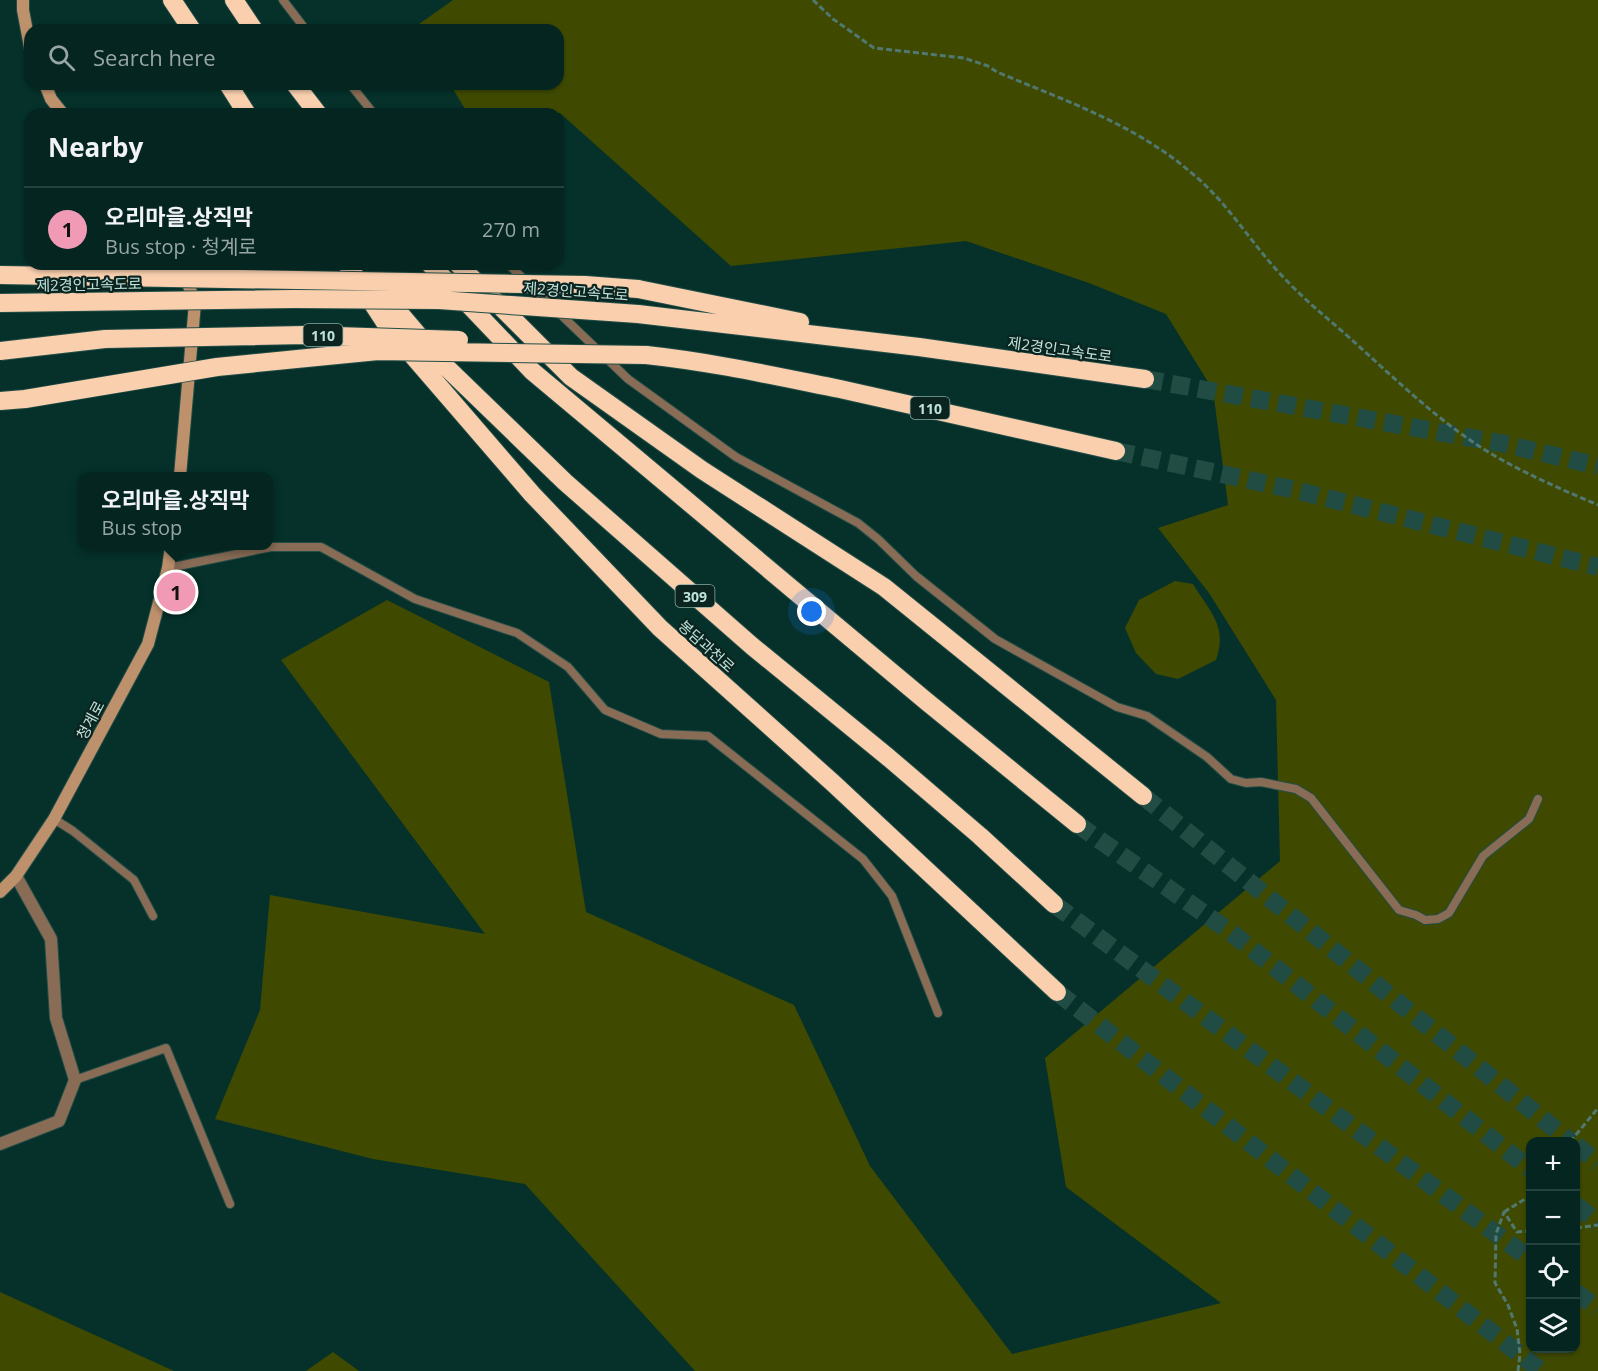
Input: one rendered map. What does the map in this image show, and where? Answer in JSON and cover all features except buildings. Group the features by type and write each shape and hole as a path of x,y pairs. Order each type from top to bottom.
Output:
{"highway":[{"path":"172,0 188,24"},
{"path":"234,0 250,24"},
{"path":"232,90 243,108"},
{"path":"300,90 313,108"},
{"name":"봉담과천로","path":"351,270 388,327 411,354 532,494 660,628 833,783 1057,992"},
{"name":"봉담과천로","path":"362,270 442,363 565,482 752,646 880,750 972,829 1054,904"},
{"path":"436,270 532,371 917,694 1077,824"},
{"path":"464,270 571,377 702,470 884,587 1143,796"},
{"path":"0,275 585,285 638,289 919,347"},
{"name":"제2경인고속도로","path":"0,303 294,299 439,300 638,314 919,347 1145,379"},
{"name":"110","path":"0,351 105,339 305,335 566,345 683,359 742,369 954,413 1116,451"},
{"path":"0,400 56,394 217,367 378,351 646,355"}],"street":[{"path":"23,0 26,24"},
{"path":"47,90 58,108"},
{"path":"180,472 195,303 183,270"},
{"name":"청계로","path":"0,892 16,876 54,819 148,644 170,550"},
{"path":"0,1144 59,1121 75,1080 56,1018 51,939 16,876"}],"lane":[{"path":"283,0 301,24"},
{"path":"355,90 369,108"},
{"path":"514,270 628,379 736,457 858,523 916,576 995,639 1117,707 1147,716 1207,757 1231,779 1296,789 1311,798 1399,910 1425,920 1438,919 1449,913 1483,856 1529,819 1538,799"},
{"path":"273,547 321,547 415,599 517,633 568,667 605,710 661,735 708,736 863,859 892,896 938,1013"},
{"path":"168,568 256,550"},
{"path":"54,819 73,831 134,880 153,916"},
{"path":"75,1080 166,1048 230,1204"}],"path":[{"path":"813,0 833,19 874,48 964,58 988,66 997,72 1083,108 1140,136 1193,174 1215,195 1255,246 1290,285 1411,394 1475,443 1496,456 1598,505"},
{"path":"1574,1137 1598,1108"},
{"path":"1518,1371 1520,1354 1517,1329 1508,1305 1495,1284 1496,1234 1504,1212 1526,1198"},
{"path":"1504,1212 1517,1232 1526,1231"},
{"path":"1580,1227 1598,1225"}],"green space":[{"path":"453,0 1598,0 1598,1371 695,1371 525,1184 373,1159 215,1119 260,1010 270,895 485,934 281,660 387,600 549,682 586,912 794,1005 870,1166 1012,1354 1221,1303 1066,1187 1045,1058 1280,861 1276,700 1209,593 1158,528 1228,505 1213,390 1166,314 1089,283 966,241 731,266 564,117 564,108 464,108 454,90 564,90 564,24 419,24"},
{"path":"1175,581 1193,584 1211,611 1220,638 1216,660 1178,679 1156,674 1136,653 1125,628 1139,600"},
{"path":"0,1292 174,1371 0,1371"},
{"path":"333,1352 359,1371 306,1371"}],"tunnel":[{"path":"1145,379 1505,444 1598,466"},
{"path":"1116,451 1295,490 1598,567"},
{"path":"1143,796 1565,1137"},
{"path":"1077,824 1229,931 1526,1166"},
{"path":"1054,904 1526,1256"},
{"path":"1057,992 1541,1371"},
{"path":"1580,1148 1598,1163"},
{"path":"1580,1208 1598,1223"},
{"path":"1580,1295 1598,1309"}],"place":[{"name":"오리마을.상직막","path":"176,592"}]}
